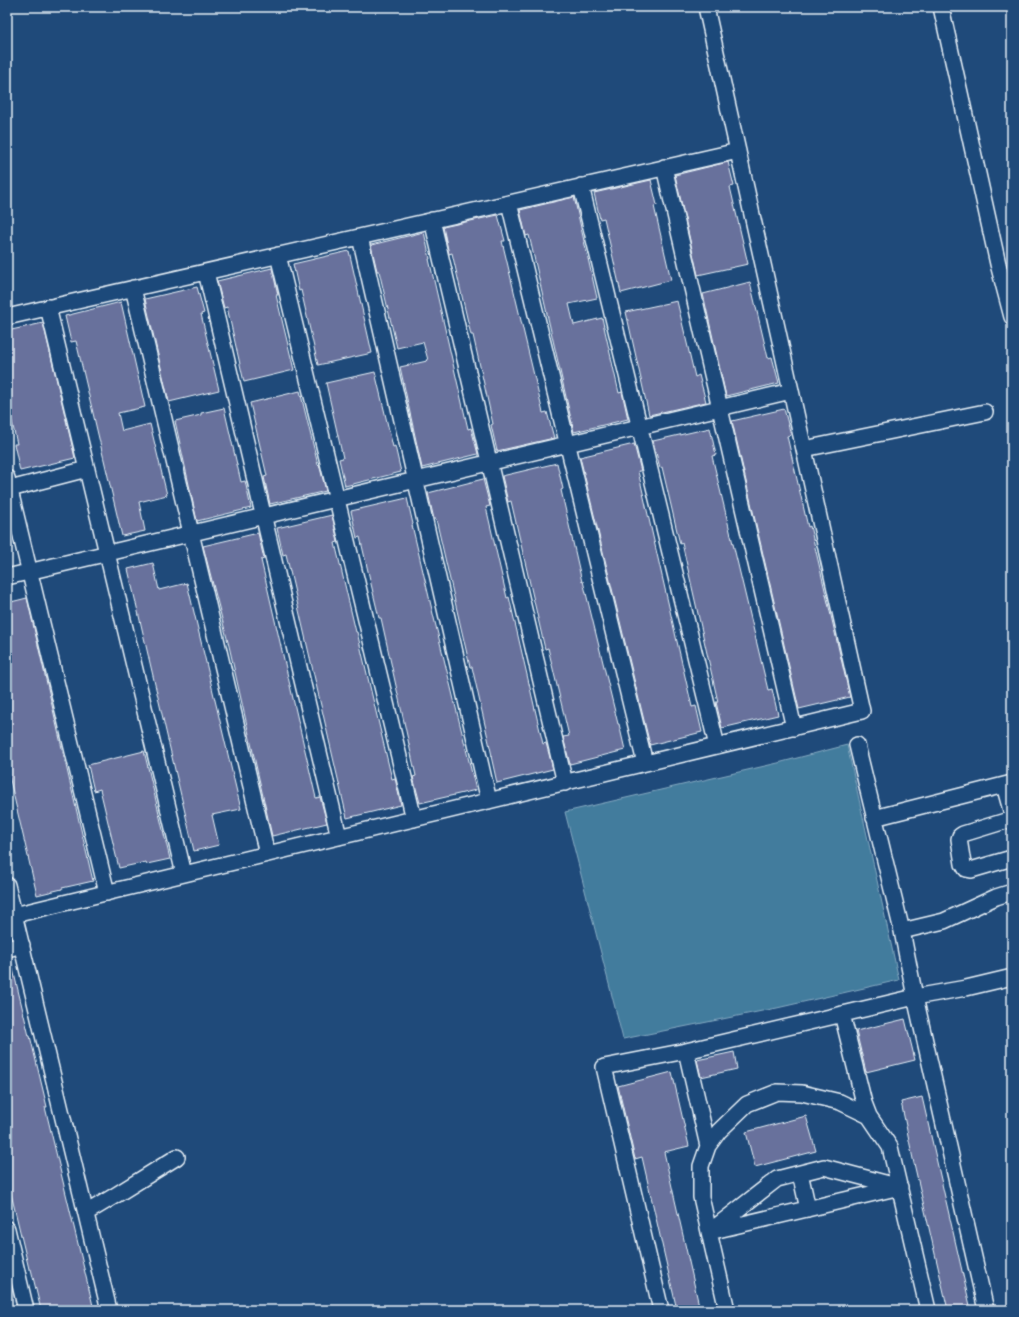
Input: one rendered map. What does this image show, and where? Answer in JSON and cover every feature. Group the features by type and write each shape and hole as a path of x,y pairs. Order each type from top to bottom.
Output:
{"street":[{"path":"14,915 862,711 706,7"},
{"path":"941,7 998,264 1012,317"},
{"path":"7,317 738,151"},
{"path":"664,168 794,728"},
{"path":"581,186 717,746"},
{"path":"509,203 645,763"},
{"path":"432,220 565,782"},
{"path":"360,237 489,801"},
{"path":"278,255 414,819"},
{"path":"206,272 339,837"},
{"path":"133,288 267,854"},
{"path":"48,308 184,874"},
{"path":"7,577 791,392"},
{"path":"804,449 985,412"},
{"path":"87,468 8,484 106,893"},
{"path":"857,745 902,930 915,996 986,1310"},
{"path":"874,818 1008,784 1012,814"},
{"path":"1012,819 963,834 959,839 963,864 966,869 971,870 1012,858"},
{"path":"7,885 14,915 14,947 86,1213 110,1310"},
{"path":"902,930 944,921 996,897 1012,892"},
{"path":"660,1310 604,1067 686,1051 915,996 966,988 1008,978"},
{"path":"842,1014 864,1103 870,1116 890,1147 928,1310"},
{"path":"686,1051 708,1146"},
{"path":"727,1310 701,1197 701,1166 708,1146 719,1131 747,1104 777,1092 802,1093 840,1102 870,1116"},
{"path":"86,1213 116,1196 177,1157"},
{"path":"709,1232 777,1179 824,1167 900,1187"},
{"path":"800,1173 808,1209"},
{"path":"709,1232 900,1187"},
{"path":"7,1229 26,1310"}],"water":[{"path":"847,745 899,980 777,1008 623,1039 565,812 778,763"}],"building":[{"path":"728,162 734,186 730,187 748,264 698,275 675,175"},
{"path":"651,180 657,205 654,206 671,280 621,293 604,218 600,219 594,193"},
{"path":"574,197 597,298 569,304 574,325 602,318 619,393 622,392 628,419 574,432 529,235 526,236 520,210"},
{"path":"498,215 505,241 502,241 543,413 547,412 554,438 497,451 491,425 493,424 473,335 471,335 452,253 449,254 443,227"},
{"path":"424,232 468,429 471,428 478,454 422,468 400,367 428,360 423,342 397,348 379,271 377,271 371,245"},
{"path":"349,251 372,353 318,365 301,290 299,291 293,264"},
{"path":"272,268 278,295 276,295 294,370 244,382 227,307 224,308 217,281"},
{"path":"750,282 768,358 772,357 779,383 726,396 703,294"},
{"path":"197,287 204,313 201,314 219,390 169,402 145,299"},
{"path":"677,301 695,377 699,375 706,402 649,415 626,312"},
{"path":"121,302 145,407 118,413 122,431 150,424 167,495 139,502 145,531 122,536 76,341 71,342 65,316"},
{"path":"43,323 75,458 20,471 14,444 17,444 7,400 7,331"},
{"path":"375,372 393,447 395,446 401,472 345,486 339,459 343,458 326,383"},
{"path":"300,391 318,465 319,464 326,491 270,504 264,477 267,476 250,403"},
{"path":"224,408 241,482 245,481 251,508 197,521 175,421"},
{"path":"784,409 791,435 787,436 808,527 810,526 850,697 799,709 732,421"},
{"path":"710,428 716,455 712,456 768,690 772,689 778,715 722,728 716,702 718,702 682,543 680,544 662,467 660,468 653,441"},
{"path":"634,444 641,471 638,471 692,707 696,706 702,732 650,745 580,457"},
{"path":"557,463 563,489 561,490 582,582 583,581 625,750 570,764 563,737 569,736 548,648 545,649 511,501 508,502 502,476"},
{"path":"483,479 490,506 486,507 507,598 509,597 543,744 546,743 553,769 497,783 472,667 470,667 436,519 434,519 428,493"},
{"path":"407,498 433,614 476,790 420,803 413,777 416,776 381,618 379,618 360,537 357,538 351,511"},
{"path":"332,515 338,542 335,543 356,632 392,779 395,778 401,805 347,818 286,554 283,555 277,528"},
{"path":"258,533 264,559 261,560 316,798 320,797 327,823 272,836 229,646 203,546"},
{"path":"153,563 159,590 187,583 241,809 212,815 219,845 194,851 128,569"},
{"path":"27,598 93,881 37,895 7,767 7,603"},
{"path":"144,751 170,859 147,864 146,862 119,868 100,789 94,791 88,765"},
{"path":"7,961 11,961 30,1036 47,1107 45,1107 94,1310 41,1310 31,1269 29,1269 7,1177"},
{"path":"905,1019 915,1060 866,1072 856,1031"},
{"path":"734,1052 737,1069 701,1077 697,1060"},
{"path":"672,1072 689,1146 664,1152 700,1310 677,1310 642,1157 635,1159 618,1086"},
{"path":"922,1097 971,1310 948,1310 913,1159 901,1102"},
{"path":"806,1116 816,1151 755,1167 746,1132"}]}
